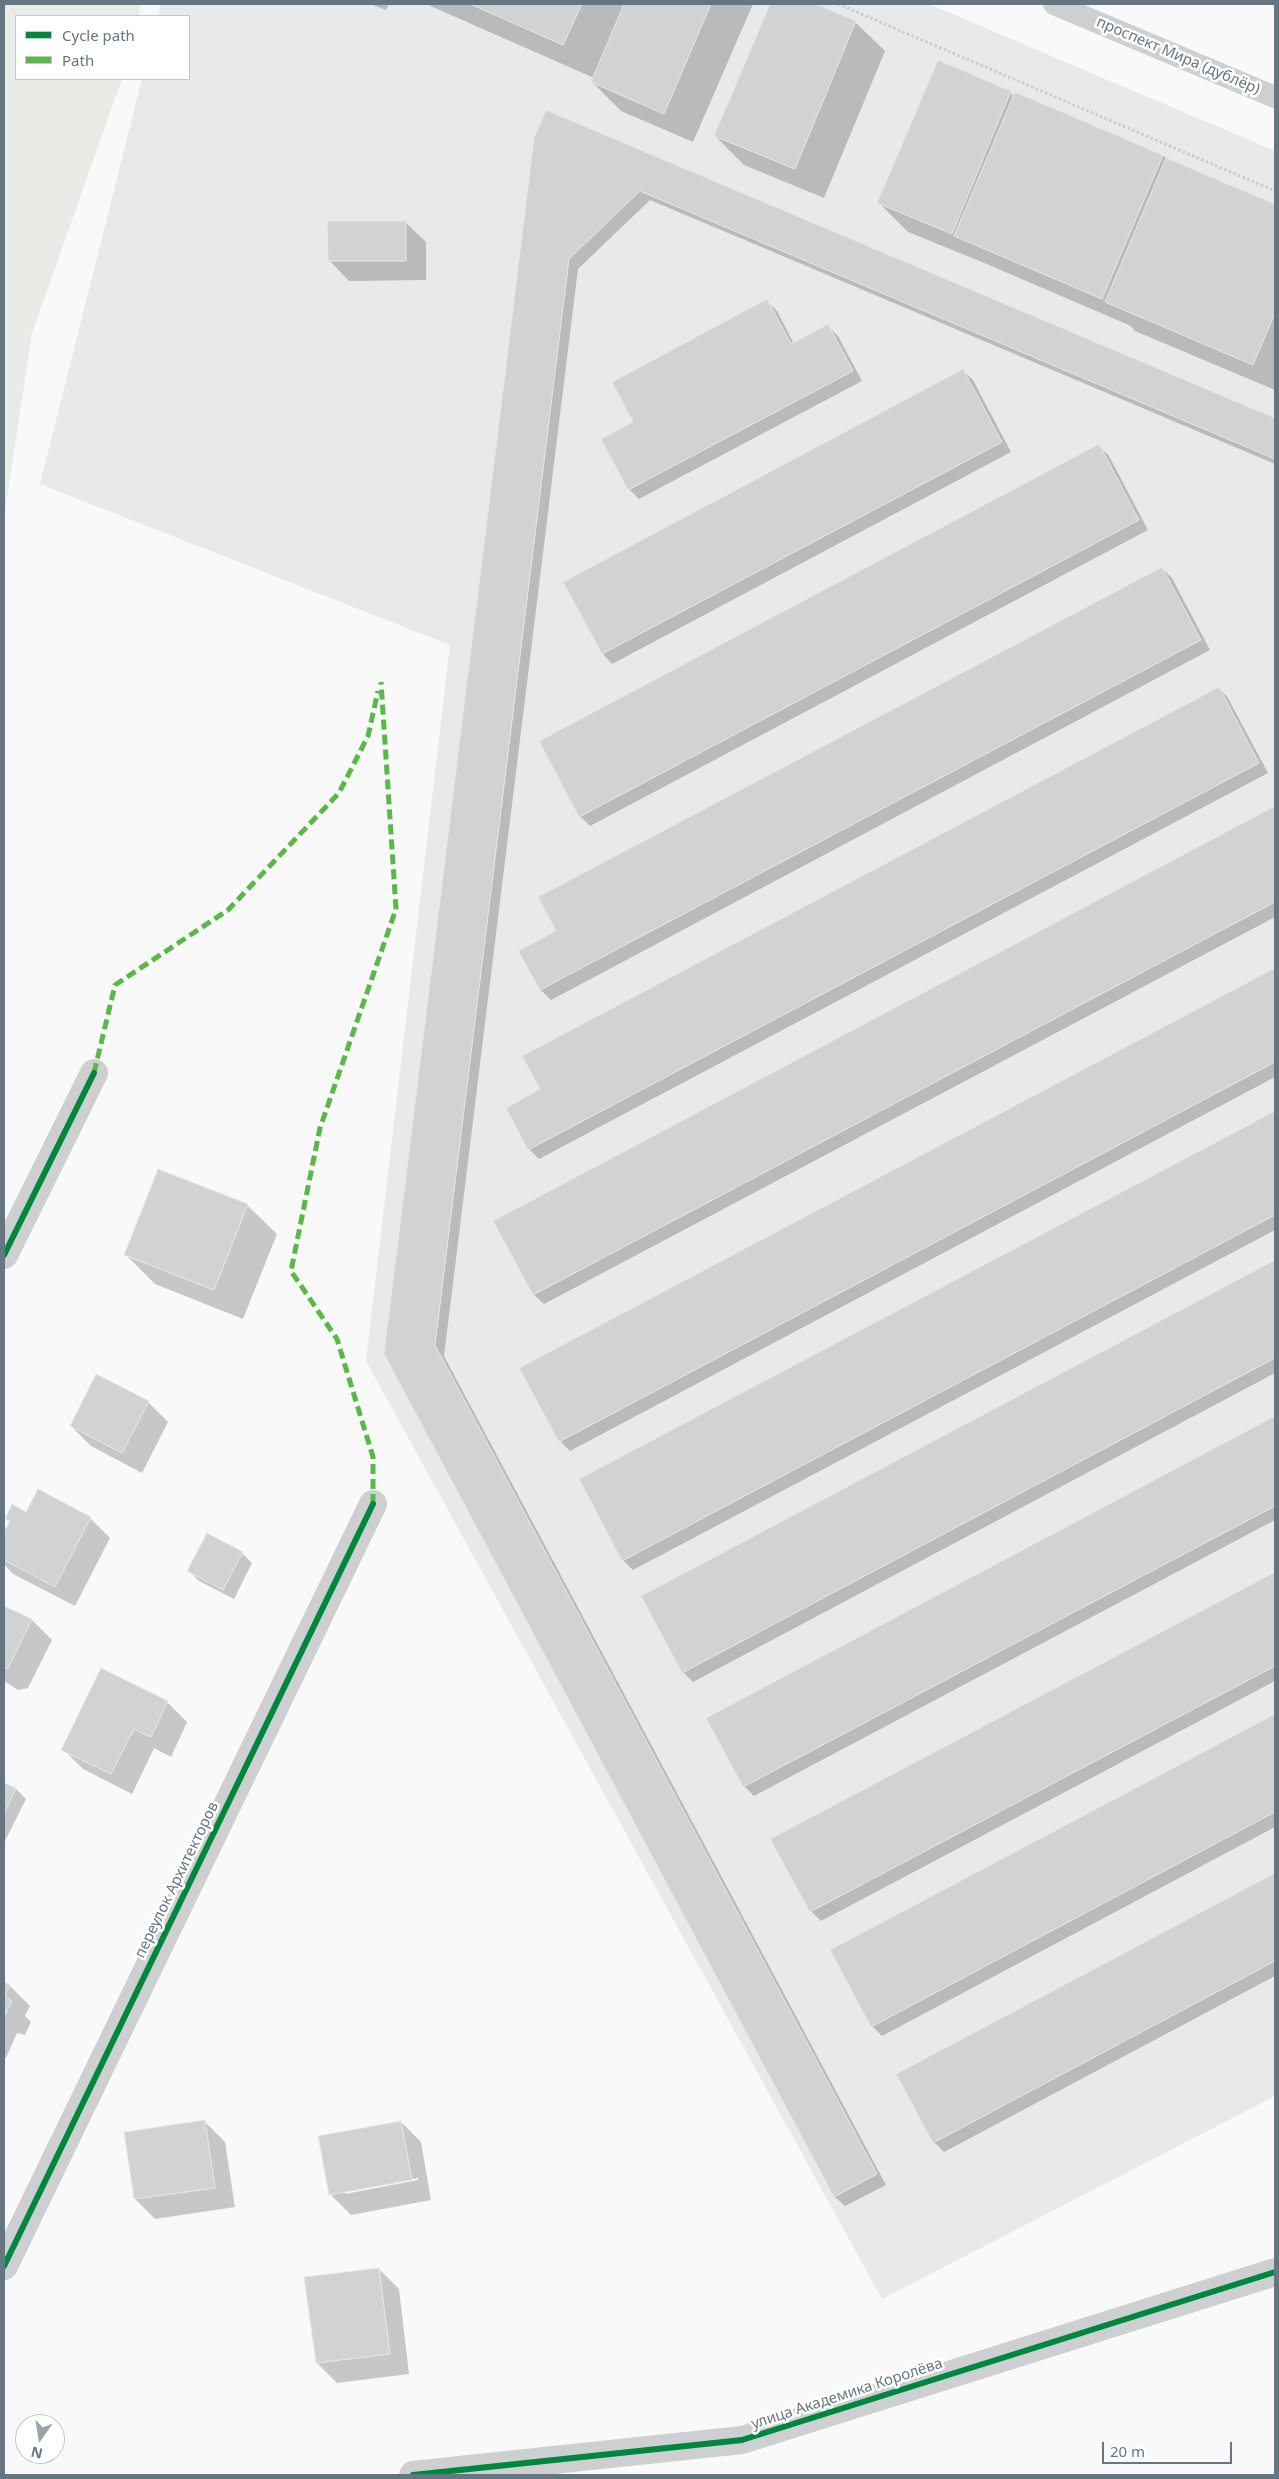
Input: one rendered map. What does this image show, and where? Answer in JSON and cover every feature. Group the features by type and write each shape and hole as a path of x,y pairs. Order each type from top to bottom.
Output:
{"street":[{"path":"4,1254 94,1073"},
{"name":"переулок Архитекторов","path":"4,2266 373,1504"},
{"name":"улица Академика Королёва","path":"413,2475 742,2440 1275,2272"}],"lane":[{"name":"проспект Мира (дублёр)","path":"1054,4 1275,97"}],"path":[{"path":"838,4 1275,191"}],"shaded area":[{"path":"4,4 140,4 139,15 15,15 15,80 122,80 32,333 4,517"},
{"path":"161,4 929,4 1275,151 1275,2096 882,2299 366,1361 450,645 40,484 142,80 190,80 190,15 158,15"}],"building":[{"path":"470,4 582,4 563,45"},
{"path":"624,4 711,4 664,114 591,82"},
{"path":"770,4 816,4 856,21 795,169 714,136"},
{"path":"938,60 1011,91 952,234 877,203"},
{"path":"1015,92 1163,155 1102,299 954,236"},
{"path":"546,110 1275,418 1275,459 640,191 569,259 435,1345 877,2174 834,2197 384,1354 534,138"},
{"path":"1166,158 1275,204 1275,313 1253,365 1105,302"},
{"path":"327,221 406,221 406,261 328,261"},
{"path":"767,299 791,344 828,324 853,371 628,490 601,439 633,422 612,382"},
{"path":"963,369 1002,442 602,654 563,582"},
{"path":"1099,444 1139,520 579,817 539,741"},
{"path":"1162,567 1201,640 540,990 518,951 556,931 538,897"},
{"path":"1219,687 1259,763 528,1150 506,1108 540,1089 522,1056"},
{"path":"1275,806 1275,902 533,1295 493,1221"},
{"path":"1275,968 1275,1062 559,1442 519,1368"},
{"path":"1275,1111 1275,1215 622,1561 579,1479"},
{"path":"158,1169 248,1204 214,1290 124,1255"},
{"path":"1275,1260 1275,1358 682,1673 641,1596"},
{"path":"96,1374 149,1401 122,1453 70,1426"},
{"path":"1275,1416 1275,1506 743,1787 706,1718"},
{"path":"38,1489 91,1517 55,1587 4,1560 4,1532 10,1521 5,1519 12,1504 26,1512"},
{"path":"207,1533 243,1552 223,1590 187,1571"},
{"path":"1275,1572 1275,1666 810,1912 770,1839"},
{"path":"4,1606 32,1619 8,1668 4,1669"},
{"path":"101,1668 168,1701 151,1737 134,1729 111,1774 61,1750"},
{"path":"1275,1714 1275,1812 871,2027 830,1950"},
{"path":"4,1783 16,1788 4,1814"},
{"path":"1275,1873 1275,1961 933,2143 896,2074"},
{"path":"4,1982 10,1985 5,1996 12,2001 5,2015"},
{"path":"205,2120 215,2188 134,2199 124,2132"},
{"path":"401,2121 412,2180 329,2195 318,2136"},
{"path":"379,2268 390,2354 316,2363 304,2277"}],"marked path":[{"path":"373,1504 373,1457 337,1339 291,1271 320,1128 396,909 381,682"},
{"path":"94,1073 115,985 228,910 339,793 368,736 378,691"}],"cycle path":[{"path":"4,1255 94,1073"},
{"path":"4,2266 373,1504"},
{"path":"413,2475 742,2440 1275,2272"}]}
